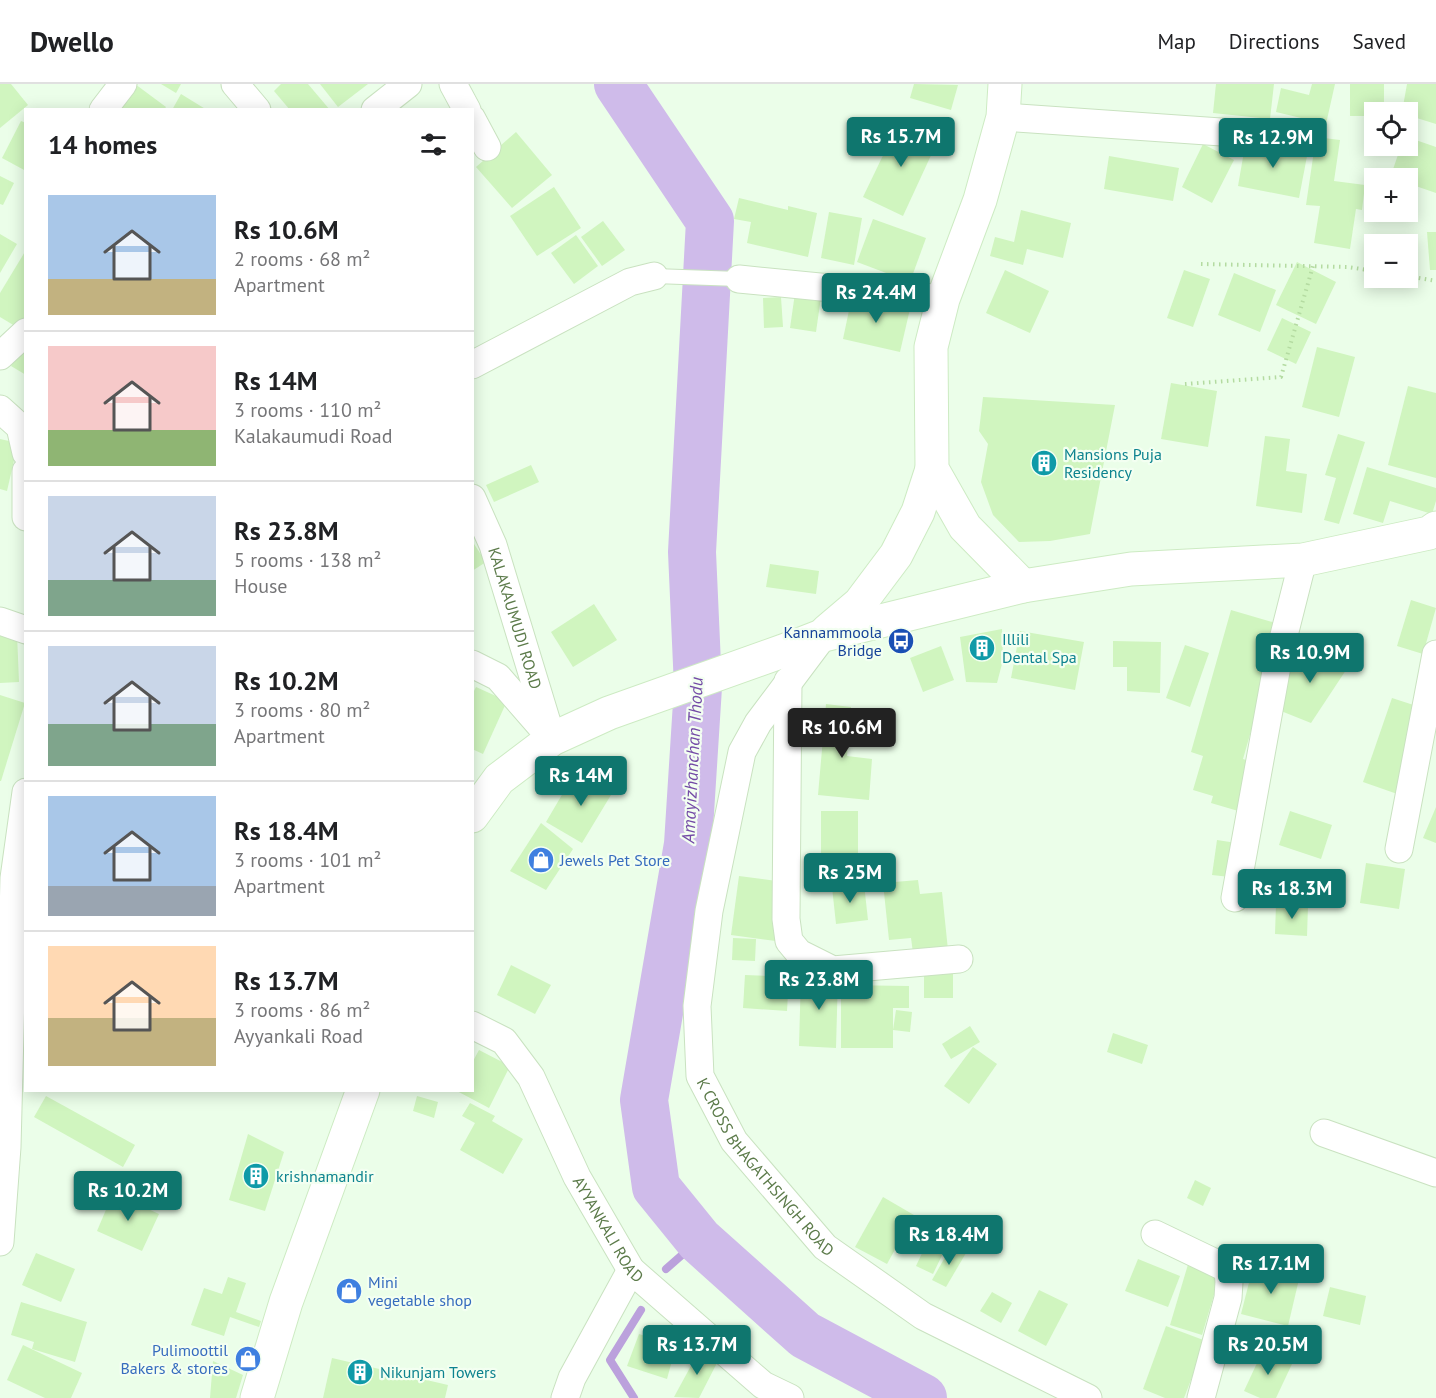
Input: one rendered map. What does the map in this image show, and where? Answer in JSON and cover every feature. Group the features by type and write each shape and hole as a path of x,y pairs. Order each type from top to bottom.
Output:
{"main road":[{"path":"474,813 499,779 552,739 609,713 786,666 860,603 896,555 918,512 932,469 930,347 943,299 980,200 1003,117 1005,84"},
{"path":"932,469 966,527 1023,586"},
{"path":"824,634 1023,586 1131,569 1303,560 1429,533 1436,528"},
{"path":"257,1398 286,1302 362,1092"}],"street":[{"path":"105,108 123,84"},
{"path":"235,84 255,108"},
{"path":"378,108 408,84"},
{"path":"453,84 466,108"},
{"path":"1003,117 1279,136"},
{"path":"474,123 487,147"},
{"path":"474,364 630,282 654,276"},
{"path":"739,279 943,299"},
{"path":"0,356 24,334"},
{"path":"0,409 20,427 24,444"},
{"name":"KALAKAUMUDI ROAD","path":"474,502 493,545 552,739"},
{"path":"1235,898 1279,655 1303,560"},
{"path":"0,621 24,629"},
{"path":"1399,849 1436,654"},
{"path":"474,665 498,677 552,739"},
{"path":"786,666 786,919 789,941 799,953 833,970 959,959"},
{"name":"K CROSS BHAGATHSINGH ROAD","path":"786,666 742,752 709,911 697,1006 700,1076 734,1141 825,1247 923,1316 1088,1398"},
{"path":"0,1242 14,878 24,806"},
{"name":"AYYANKALI ROAD","path":"474,1026 504,1041 531,1077 577,1177 631,1270 763,1385 790,1398"},
{"path":"1324,1133 1436,1173"},
{"path":"1155,1234 1228,1269 1228,1298 1201,1398"},
{"path":"565,1398 572,1378 631,1270"}],"lane":[{"path":"654,276 739,279"}],"path":[{"path":"1201,264 1348,267 1364,269"},
{"path":"1185,384 1281,377 1313,266"},
{"path":"1418,278 1436,281"}],"building":[{"path":"0,84 11,84 28,105 0,128"},
{"path":"135,84 166,107 165,108 117,108"},
{"path":"161,84 181,84 176,93"},
{"path":"281,84 308,84 328,108 288,108 274,91"},
{"path":"320,84 368,84 338,107"},
{"path":"914,84 958,85 951,110 910,98"},
{"path":"1216,84 1274,84 1270,119 1213,113"},
{"path":"1312,84 1335,84 1326,124 1276,112 1281,88 1309,95"},
{"path":"1350,84 1384,84 1384,102 1364,102 1364,116 1350,116"},
{"path":"1407,84 1436,84 1436,124 1418,118 1418,102 1404,102"},
{"path":"181,94 204,108 173,108"},
{"path":"900,120 939,138 903,216 863,197"},
{"path":"21,121 24,122 24,170 2,158"},
{"path":"516,132 552,175 512,208 476,167"},
{"path":"1316,137 1340,140 1334,181 1364,185 1362,210 1356,209 1350,249 1314,243 1320,206 1306,205"},
{"path":"1246,140 1308,151 1299,198 1238,186"},
{"path":"1418,141 1436,147 1436,193 1418,187 1418,168 1393,168 1398,156 1418,156"},
{"path":"1203,144 1234,160 1212,203 1182,187"},
{"path":"1109,156 1179,168 1173,201 1104,189"},
{"path":"0,176 14,183 3,205 0,204"},
{"path":"554,187 581,228 537,256 510,216"},
{"path":"739,198 788,210 788,206 817,213 808,257 747,243 751,222 734,219"},
{"path":"1021,210 1071,223 1063,258 1027,249 1023,265 990,256 995,237 1014,242"},
{"path":"829,212 862,218 854,265 821,258"},
{"path":"873,219 926,238 910,282 857,262"},
{"path":"603,221 625,250 602,266 581,237"},
{"path":"1427,232 1436,232 1436,270 1430,270"},
{"path":"0,234 17,244 0,273"},
{"path":"576,235 598,266 574,284 551,253"},
{"path":"24,253 24,323 20,329 0,317 0,293"},
{"path":"1297,262 1336,282 1316,324 1276,305"},
{"path":"1005,270 1049,291 1030,333 986,313"},
{"path":"1184,270 1210,279 1193,327 1167,318"},
{"path":"1234,273 1276,290 1260,332 1218,315"},
{"path":"795,293 821,297 816,332 790,328"},
{"path":"852,296 910,309 900,352 843,339"},
{"path":"781,297 783,327 764,328 763,298"},
{"path":"1282,318 1311,332 1296,364 1267,350"},
{"path":"24,345 24,374 11,366"},
{"path":"1317,347 1355,357 1339,417 1302,407"},
{"path":"1171,383 1217,391 1208,447 1161,439"},
{"path":"1408,386 1436,393 1436,478 1388,465"},
{"name":"Mansions Puja Residency","path":"983,397 1115,405 1090,534 1050,541 1019,542 993,515 981,482 988,444 979,431"},
{"path":"1338,434 1365,442 1339,524 1324,520 1336,478 1325,475"},
{"path":"1265,436 1290,439 1286,471 1307,474 1302,513 1256,506"},
{"path":"0,439 18,443 7,491 0,489"},
{"path":"531,465 539,482 494,502 486,485"},
{"path":"1367,467 1436,488 1436,501 1432,514 1390,501 1383,523 1353,514"},
{"path":"474,544 486,562 474,570"},
{"path":"770,564 819,571 816,594 766,587"},
{"path":"1411,600 1436,608 1423,654 1397,646"},
{"path":"594,604 617,640 573,667 551,632"},
{"path":"1231,610 1286,626 1257,725 1253,724 1243,759 1259,764 1245,813 1211,803 1213,796 1193,790 1203,756 1191,752"},
{"name":"Illili Dental Spa","path":"1002,629 1003,660 997,683 966,682 960,637"},
{"path":"1020,631 1084,642 1075,690 1011,678"},
{"path":"0,634 17,634 19,682 0,683"},
{"path":"1113,641 1161,642 1160,693 1127,691 1127,667 1113,667"},
{"path":"1185,645 1209,653 1190,707 1166,698"},
{"path":"941,646 954,680 923,692 910,658"},
{"path":"1300,647 1350,664 1311,723 1276,709"},
{"path":"476,687 507,701 483,754 474,750 474,691"},
{"path":"0,695 24,703 24,706 0,781"},
{"path":"1392,698 1432,711 1403,796 1363,782"},
{"path":"826,704 851,707 847,756 872,759 869,800 818,795"},
{"path":"607,772 620,780 582,843 546,822 573,776 595,790"},
{"path":"1436,807 1436,843 1423,838"},
{"path":"821,811 858,811 858,870 821,870"},
{"path":"1290,811 1332,825 1321,859 1279,845"},
{"name":"Jewels Pet Store","path":"541,823 573,849 546,890 510,871"},
{"path":"1217,840 1243,844 1239,878 1212,875"},
{"path":"1366,863 1405,869 1399,909 1360,903"},
{"path":"739,876 784,882 776,941 731,935"},
{"path":"918,880 920,894 942,892 948,950 913,953 911,938 889,940 883,883"},
{"path":"864,884 868,920 836,924 832,887"},
{"path":"1276,904 1308,906 1307,936 1275,934"},
{"path":"733,938 756,939 755,961 732,960"},
{"path":"511,965 551,985 535,1014 497,995"},
{"path":"924,969 953,969 953,998 924,998"},
{"path":"745,975 789,977 787,1011 743,1008"},
{"path":"801,975 838,976 836,1048 799,1046"},
{"path":"841,985 909,986 909,1008 893,1008 893,1048 841,1048"},
{"path":"896,1010 912,1012 910,1032 893,1030"},
{"path":"970,1026 980,1042 951,1059 942,1044"},
{"path":"1113,1033 1148,1045 1142,1064 1107,1052"},
{"path":"973,1047 997,1064 969,1104 944,1086"},
{"path":"479,1050 510,1066 489,1108 459,1092 474,1092 474,1059"},
{"path":"46,1096 135,1145 123,1167 34,1117"},
{"path":"417,1096 438,1102 434,1118 413,1111"},
{"path":"470,1103 495,1116 492,1121 523,1139 503,1174 460,1150 475,1123 462,1116"},
{"name":"krishnamandir","path":"248,1134 284,1152 265,1211 229,1200"},
{"path":"1195,1180 1211,1188 1203,1206 1187,1198"},
{"path":"113,1193 159,1214 142,1251 97,1231"},
{"path":"883,1197 914,1215 887,1264 855,1247"},
{"path":"930,1236 947,1245 933,1274 916,1266"},
{"path":"952,1245 966,1253 946,1287 932,1280"},
{"path":"36,1253 75,1269 61,1302 22,1285"},
{"path":"1138,1259 1180,1276 1168,1307 1125,1291"},
{"path":"1189,1261 1221,1271 1202,1335 1170,1325"},
{"path":"1254,1263 1300,1275 1288,1326 1241,1314"},
{"path":"228,1277 246,1283 236,1312 261,1321 259,1327 230,1317 224,1336 191,1325 204,1288 222,1294"},
{"path":"1330,1287 1366,1296 1360,1325 1323,1316"},
{"path":"1039,1290 1068,1304 1046,1346 1018,1331"},
{"path":"992,1292 1012,1303 1001,1323 980,1311"},
{"path":"21,1302 87,1322 75,1362 32,1349 34,1342 11,1335"},
{"path":"1166,1326 1206,1341 1184,1398 1165,1398 1143,1389"},
{"path":"639,1334 676,1346 667,1379 627,1366"},
{"path":"23,1345 82,1373 71,1398 45,1398 7,1380"},
{"path":"1263,1350 1292,1364 1276,1398 1260,1398 1244,1391"},
{"path":"699,1351 719,1359 699,1398 674,1397"},
{"name":"Nikunjam Towers","path":"332,1358 448,1385 445,1398 323,1398"},
{"name":"Pulimoottil Bakers & stores","path":"213,1361 243,1375 236,1398 210,1398"}],"waterway":[{"name":"Amayizhanchan Thodu","path":"618,84 710,221 692,552 698,687 688,844 644,1100 656,1187 699,1240 805,1335 923,1398"},
{"path":"666,1269 699,1240"},
{"path":"634,1398 610,1360 641,1310"}],"place":[{"name":"Mansions Puja Residency","path":"1044,463"},
{"name":"Kannammoola Bridge","path":"901,641"},
{"name":"Illili Dental Spa","path":"982,648"},
{"name":"Jewels Pet Store","path":"541,860"},
{"name":"krishnamandir","path":"256,1176"},
{"name":"Mini vegetable shop","path":"349,1291"},
{"name":"Pulimoottil Bakers & stores","path":"248,1359"},
{"name":"Nikunjam Towers","path":"360,1372"}]}
